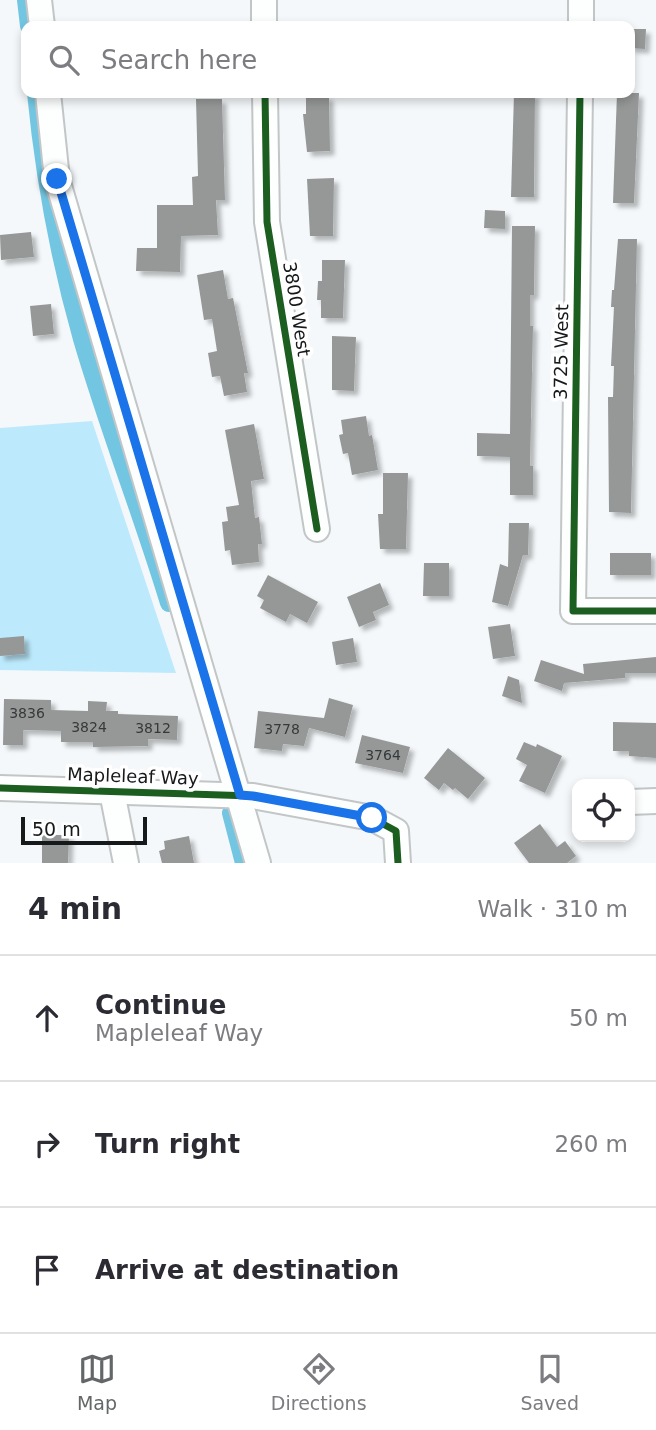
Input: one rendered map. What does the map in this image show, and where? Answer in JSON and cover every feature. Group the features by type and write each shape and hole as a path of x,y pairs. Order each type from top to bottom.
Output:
{"street":[{"path":"39,0 41,21"},
{"path":"264,0 264,21"},
{"path":"581,0 581,21"},
{"path":"49,98 57,179 258,863"},
{"name":"3800 West","path":"265,98 267,222 317,529"},
{"name":"3725 West","path":"580,98 573,611 656,611"},
{"name":"Mapleleaf Way","path":"0,788 253,796 372,818 397,831 398,863"},
{"path":"113,792 126,863"},
{"path":"635,802 656,801"}],"shaded area":[{"path":"92,421 176,673 0,670 0,428"}],"building":[{"path":"635,29 646,29 645,49 635,48"},
{"path":"635,93 639,93 634,203 613,203 617,98 635,98"},
{"path":"306,98 329,98 330,151 307,152 303,114 306,114"},
{"path":"514,98 535,98 534,197 511,197"},
{"path":"196,99 222,99 225,200 216,200 218,235 181,236 180,272 136,271 137,248 157,248 157,205 193,205 192,177 198,176"},
{"path":"334,178 333,236 310,236 307,179"},
{"path":"485,210 505,211 505,229 484,228"},
{"path":"512,226 535,226 534,295 530,295 530,326 533,326 530,466 533,466 533,495 510,495 510,457 477,456 477,433 510,434"},
{"path":"31,232 34,257 1,260 0,235"},
{"path":"618,239 637,239 631,513 609,512 608,397 613,397 614,366 611,366 614,307 611,307"},
{"path":"322,260 345,260 343,318 321,318 321,300 317,300 318,281 322,281"},
{"path":"223,270 228,299 233,298 248,373 244,373 247,392 224,396 220,376 212,377 208,353 217,351 212,319 204,320 197,275"},
{"path":"51,304 54,334 33,336 30,306"},
{"path":"332,336 356,337 354,391 332,390"},
{"path":"366,416 378,470 352,475 348,453 343,454 339,435 343,434 341,420"},
{"path":"254,424 264,479 251,481 255,518 259,517 262,544 258,544 259,562 232,565 230,550 225,551 222,522 228,521 226,507 239,505 225,430"},
{"path":"383,473 408,473 406,549 380,549 378,514 383,514"},
{"path":"509,523 529,523 528,555 523,555 508,606 492,602 500,564 508,567"},
{"path":"610,553 651,553 651,575 610,575"},
{"path":"424,563 449,563 449,596 423,596"},
{"path":"268,575 318,602 307,623 290,614 286,622 260,608 264,600 257,596"},
{"path":"380,583 389,605 373,612 376,620 359,627 347,597"},
{"path":"510,624 515,656 493,659 488,627"},
{"path":"24,636 25,654 0,656 0,638"},
{"path":"353,638 357,662 336,665 332,642"},
{"path":"656,657 656,673 625,673 625,678 564,683 562,691 534,681 541,660 584,674 583,664"},
{"path":"508,676 519,680 522,703 502,696"},
{"path":"329,698 353,705 345,737 309,728 304,746 283,744 282,751 254,748 258,711 324,718"},
{"path":"4,699 51,700 51,710 88,711 88,701 107,702 106,711 118,711 118,714 178,716 177,740 148,739 148,746 93,747 93,742 61,742 61,731 23,730 23,745 3,745"},
{"path":"613,722 656,723 656,758 629,756 629,751 613,751"},
{"path":"362,735 410,747 403,773 355,763"},
{"path":"524,742 536,747 537,744 562,756 545,793 519,781 527,765 516,759"},
{"path":"448,748 485,778 468,799 444,783 439,790 424,778"},
{"path":"540,824 557,847 565,841 576,856 567,863 529,863 514,843"},
{"path":"42,835 69,835 68,863 42,863"},
{"path":"189,836 194,863 162,863 159,851 165,849 164,841"}],"waterway":[{"path":"26,0 28,21"},
{"path":"37,98 53,217 74,309 169,603"},
{"path":"231,813 244,863"}],"cycle path":[{"path":"265,98 267,222 317,529"},
{"path":"580,98 573,611 656,611"},
{"path":"0,788 253,796 372,818 396,831 398,863"}],"route":[{"path":"57,179 240,795 372,818"}]}
